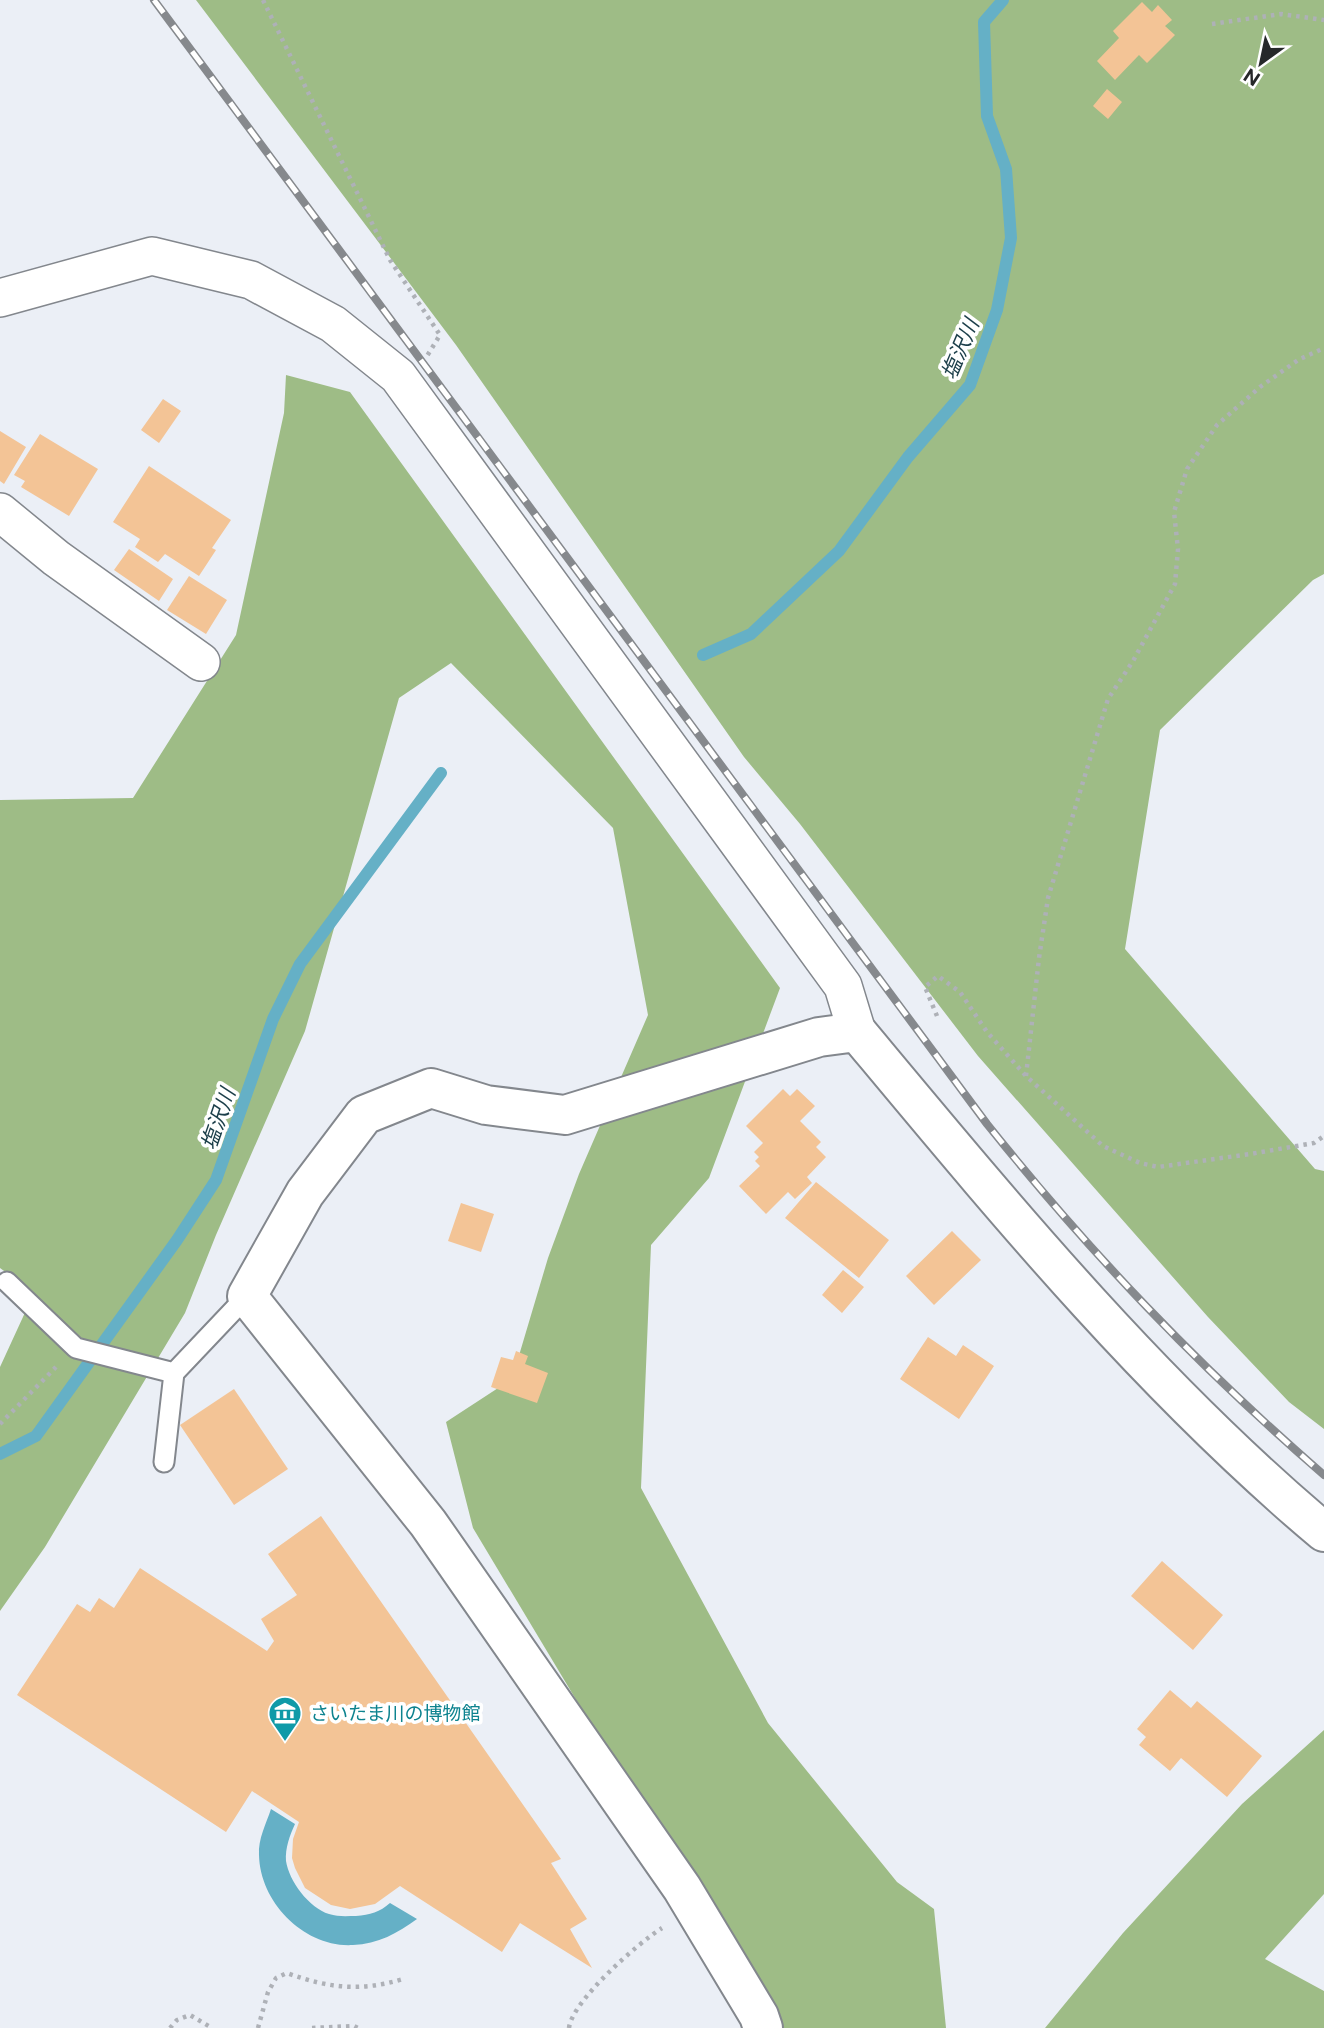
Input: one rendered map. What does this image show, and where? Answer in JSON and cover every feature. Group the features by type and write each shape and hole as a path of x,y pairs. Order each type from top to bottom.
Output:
{"street":[{"path":"0,298 152,256 251,280 334,324 398,376 843,986 857,1032 980,1180 1172,1393 1264,1481 1324,1532"},
{"path":"0,512 56,558 201,662"},
{"path":"763,2028 759,2016 694,1908 428,1522 247,1296 305,1193 364,1115 431,1088 486,1105 565,1115 819,1037 857,1032"}],"lane":[{"path":"7,1282 76,1348 174,1373"},
{"path":"164,1462 174,1373 247,1296"}],"path":[{"path":"263,0 390,260 440,335 431,352 421,362 398,376"},
{"path":"1212,24 1281,15 1324,20"},
{"path":"1026,1076 1048,898 1108,699 1133,661 1175,584 1178,549 1174,512 1187,469 1217,425 1260,387 1298,360 1324,348"},
{"path":"937,1016 925,988 938,976 960,992 987,1032 1026,1076 1103,1146 1140,1163 1158,1167 1314,1143 1324,1136"},
{"path":"0,1424 76,1348"},
{"path":"569,2028 581,2000 648,1936 694,1908"},
{"path":"258,2028 268,1992 275,1978 287,1973 312,1982 353,1988 377,1987 402,1979"},
{"path":"170,2028 177,2020 190,2015 212,2028"},
{"path":"312,2028 358,2028"}],"green space":[{"path":"196,0 1324,0 1324,574 1313,580 1160,730 1125,949 1315,1169 1324,1171 1324,1429 1289,1402 1208,1317 978,1056 800,824 744,757 456,345"},
{"path":"286,375 350,392 780,988 709,1178 651,1245 641,1488 768,1723 897,1882 934,1909 946,2028 773,2028 473,1528 446,1422 512,1379 548,1258 579,1174 648,1015 613,828 451,663 399,698 305,1031 185,1313 45,1547 0,1611 0,1367 34,1293 0,1268 0,800 133,798 236,635 284,413"},
{"path":"1324,1730 1324,1894 1265,1959 1324,1991 1324,2028 1045,2028 1123,1933 1242,1804"}],"water":[{"path":"271,1809 295,1824 287,1846 286,1861 291,1877 314,1906 332,1915 356,1916 382,1909 390,1903 417,1919 387,1937 353,1945 318,1939 302,1930 288,1919 277,1905 267,1890 261,1873 260,1843"}],"building":[{"path":"1142,2 1152,12 1158,5 1172,20 1165,26 1175,35 1147,63 1139,55 1115,80 1097,61 1119,38 1113,31"},
{"path":"1107,89 1122,102 1108,119 1093,106"},
{"path":"163,399 181,411 159,443 141,430"},
{"path":"0,431 26,447 4,484 0,481"},
{"path":"40,434 98,469 69,516 21,487 25,481 14,475"},
{"path":"149,466 231,520 212,548 216,550 199,576 165,554 158,562 135,547 140,539 113,522"},
{"path":"129,549 173,579 159,601 114,570"},
{"path":"189,576 227,600 206,634 167,610"},
{"path":"783,1089 790,1096 797,1089 815,1106 800,1121 821,1142 816,1147 826,1157 807,1177 812,1183 795,1199 788,1192 766,1214 739,1186 760,1166 755,1161 759,1157 754,1152 763,1143 746,1126"},
{"path":"816,1182 889,1240 859,1278 785,1218"},
{"path":"461,1203 494,1214 481,1252 448,1241"},
{"path":"952,1231 981,1260 934,1305 906,1276"},
{"path":"843,1270 864,1287 842,1313 822,1295"},
{"path":"928,1337 956,1356 963,1345 994,1366 959,1419 900,1379"},
{"path":"516,1351 528,1356 525,1364 548,1373 537,1403 491,1387 501,1357 513,1360"},
{"path":"234,1389 288,1469 234,1505 180,1425"},
{"name":"さいたま川の博物館","path":"321,1516 561,1859 551,1863 587,1919 570,1929 592,1968 520,1923 502,1952 400,1886 375,1904 350,1909 331,1905 305,1888 295,1868 292,1858 293,1839 299,1822 252,1791 226,1832 17,1695 77,1604 90,1612 99,1598 114,1608 140,1568 267,1651 274,1641 261,1619 297,1595 268,1554"},
{"path":"1162,1561 1223,1615 1193,1650 1131,1596"},
{"path":"1170,1690 1191,1708 1197,1701 1262,1756 1227,1797 1181,1758 1170,1771 1139,1745 1146,1737 1137,1729"}],"waterway":[{"name":"塩沢川","path":"703,655 751,634 839,551 908,457 970,385 997,310 1011,238 1006,169 987,116 984,22 1003,0"},
{"name":"塩沢川","path":"0,1454 36,1436 177,1240 216,1180 273,1019 300,964 441,773"}],"railway":[{"path":"154,0 987,1124 1066,1218 1147,1307 1233,1392 1324,1475"}],"place":[{"name":"さいたま川の博物館","path":"285,1743"}]}
